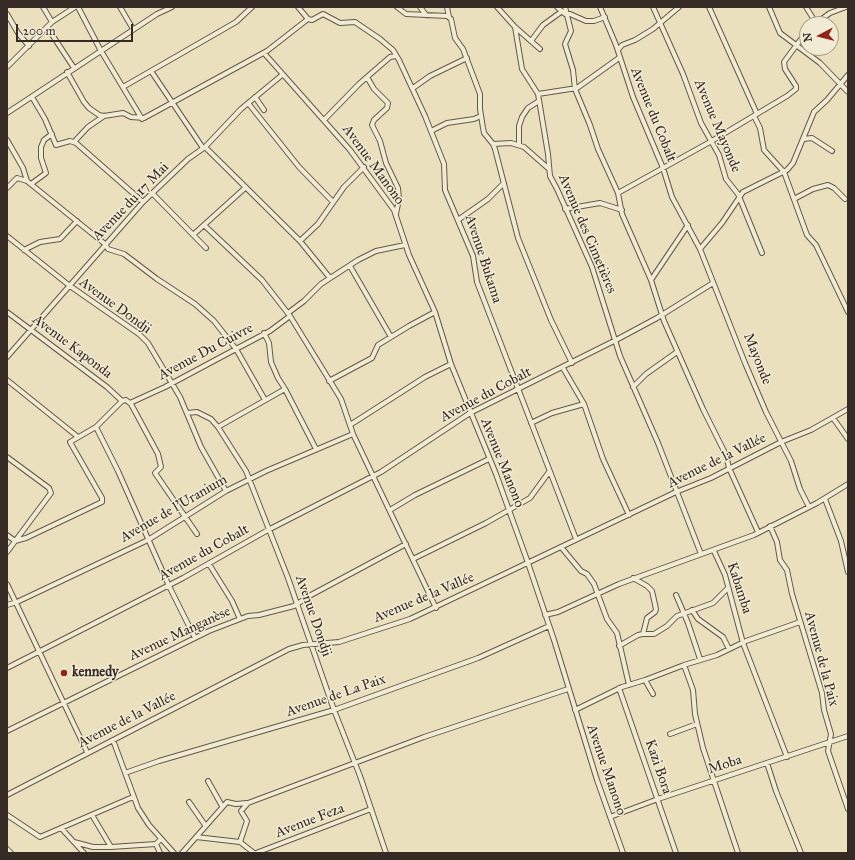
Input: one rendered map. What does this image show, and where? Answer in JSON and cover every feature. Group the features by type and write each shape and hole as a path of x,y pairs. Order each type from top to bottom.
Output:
{"street":[{"path":"43,7 52,22"},
{"path":"7,68 52,22 76,7 142,119"},
{"path":"120,7 133,29"},
{"path":"7,113 163,9 172,7"},
{"path":"123,87 236,22 252,7"},
{"path":"32,97 57,146 74,142 88,127 104,116 122,113 142,119 264,53 308,19 298,7"},
{"path":"397,7 406,14 449,16"},
{"path":"420,7 426,15"},
{"path":"447,7 457,42 462,46 480,94 481,116 484,133 493,144 518,238 560,340 572,363"},
{"path":"497,7 515,27 540,49"},
{"path":"556,7 561,12 586,21 594,21 605,17"},
{"path":"565,7 571,31 565,44 573,70 575,89 598,149 618,193 622,210 635,246 651,280 662,315 677,352 726,455 729,468 758,532"},
{"name":"Avenue du Cobalt","path":"7,668 169,586 268,530 389,466 470,413 563,368 616,340 662,315 713,283 700,249 675,204 663,168 633,97 619,58 618,50 600,7"},
{"name":"Avenue Mayonde","path":"653,7 685,78 701,123 710,142 719,155 726,179 739,198 762,253"},
{"path":"618,50 622,45 635,40 679,7"},
{"path":"709,7 755,115 760,128 764,150 784,172 807,235 816,245 848,312"},
{"path":"769,7 780,33 795,46 820,63 848,92"},
{"path":"806,7 812,16"},
{"path":"827,7 830,13"},
{"path":"826,16 846,7"},
{"path":"531,41 543,25 561,12"},
{"path":"7,14 18,33 29,46"},
{"name":"Avenue Bukama","path":"308,19 312,20 323,14 340,24 355,22 393,50 399,60 413,88 444,164 445,190 473,256 477,282 576,539"},
{"path":"47,27 74,68"},
{"name":"Avenue des Cimetières","path":"515,27 522,69 538,94 548,154 550,176 592,267 633,387 661,450 701,554"},
{"path":"618,193 710,142 787,96 796,88 796,86 785,69 784,64 799,41"},
{"name":"Avenue Manono","path":"264,53 364,167 391,204 396,214 405,244 435,312 451,364 509,510 549,626 597,780 623,853"},
{"path":"324,120 367,77 390,57 396,56"},
{"path":"413,88 430,76 467,58"},
{"path":"538,94 575,89 619,58"},
{"path":"151,71 204,148 300,241 330,278"},
{"path":"67,72 89,108 104,116"},
{"name":"Avenue du 17 Mai","path":"7,357 143,202 188,159 204,148 248,103 282,75"},
{"path":"700,249 722,223 743,192 784,172 793,163 817,108 827,100 848,75"},
{"path":"367,77 374,89 388,103 387,108 374,120 372,125 380,141 386,163 398,188 399,199 396,214"},
{"path":"255,97 264,110"},
{"path":"519,145 519,126 522,117 528,108 539,101"},
{"path":"248,103 299,167 333,202"},
{"path":"431,131 447,123 474,119 481,116"},
{"path":"31,184 46,173 40,158 41,146 44,140 52,134"},
{"path":"802,140 812,138 832,151"},
{"path":"7,140 23,168 26,181"},
{"path":"74,142 143,202"},
{"path":"493,144 503,142 519,145 529,151 549,169"},
{"path":"300,241 318,224 344,187 364,167"},
{"path":"7,188 17,178 31,184 105,244 108,249 123,253 157,279 195,304 214,321 236,349 265,400"},
{"path":"458,220 488,199 504,183"},
{"path":"794,199 813,189 828,185 834,188 845,199"},
{"path":"194,234 245,188"},
{"path":"152,193 194,234 206,248"},
{"path":"565,209 600,203 622,210"},
{"path":"24,250 40,242 60,239 77,221"},
{"path":"204,225 262,280 289,314 344,406 353,434 436,608"},
{"path":"651,280 688,225"},
{"name":"Avenue Dondji","path":"7,236 70,286 142,336 172,383 187,413 201,447 226,491"},
{"name":"Avenue Du Cuivre","path":"130,402 172,383 264,333 304,301 317,287 372,253 405,244"},
{"path":"350,266 391,337"},
{"name":"Mayonde","path":"713,283 733,327 745,363 791,461 800,489 809,507"},
{"name":"Avenue Kaponda","path":"7,312 107,387 122,401"},
{"path":"329,381 372,358 376,346 435,312"},
{"path":"264,333 270,342 271,362 278,378 316,449"},
{"path":"633,387 646,374 677,352"},
{"path":"350,425 425,377 451,364"},
{"path":"563,368 584,404 603,459 629,515"},
{"path":"7,380 78,437"},
{"path":"218,427 285,389"},
{"path":"15,541 31,536 103,501 70,444 71,441 96,427 122,401 125,400 130,402 160,458 161,466 155,473 187,516 197,534"},
{"path":"531,423 552,413 584,404"},
{"name":"Avenue de la Vallée","path":"7,795 289,649 310,644 347,640 393,626 436,608 561,548 576,539 729,468 781,442 811,430 848,409"},
{"name":"Avenue Dondji","path":"187,413 197,412 208,417 218,427 241,462 249,479 282,562 310,644 386,853"},
{"path":"833,418 848,439"},
{"path":"96,427 169,586 195,638"},
{"name":"Avenue de l'Uranium","path":"7,605 17,602 148,540 226,491 249,479 353,434"},
{"path":"7,457 49,488 51,494 7,552"},
{"path":"390,510 415,495 490,459"},
{"path":"413,559 486,523 530,498 549,472"},
{"path":"714,551 743,540 825,499 848,484"},
{"path":"825,499 841,541 848,572"},
{"name":"Avenue de la Paix","path":"770,526 775,537 780,560 787,570 800,622 822,693 824,710 831,734 828,744 830,760 848,809"},
{"path":"7,535 15,541"},
{"name":"Avenue Manganèse","path":"7,731 195,638 248,616 259,616 296,604 406,544"},
{"path":"561,548 581,571 590,577 607,618 617,633 618,646 629,685"},
{"name":"Kabamba","path":"545,615 558,612 633,578 701,554 714,551 722,568 743,643 787,757"},
{"path":"209,564 232,601 240,619"},
{"path":"633,578 647,586 652,591 656,604 655,612 647,618 643,634"},
{"path":"7,584 88,752"},
{"path":"618,646 638,634 658,632 667,626 674,618 713,603 728,588"},
{"path":"676,595 700,659"},
{"path":"692,610 698,618 723,637 728,649"},
{"path":"575,710 619,688 646,680 800,622"},
{"name":"Avenue de La Paix","path":"125,773 334,710 478,658 549,626"},
{"path":"684,665 693,690 697,724 713,781 738,853"},
{"path":"646,680 653,694"},
{"name":"Kazi Bora","path":"619,688 676,853"},
{"path":"182,853 205,825 227,802 235,804 248,802 424,737 568,689"},
{"path":"670,734 697,724"},
{"name":"Moba","path":"610,817 658,799 828,744 848,736"},
{"path":"113,740 134,797 149,825 174,853"},
{"path":"767,763 776,791 801,853"},
{"path":"208,781 222,806"},
{"path":"7,815 38,837 134,797"},
{"path":"189,802 205,825"},
{"path":"240,842 247,821 241,811 248,802"},
{"name":"Avenue Feza","path":"255,853 371,809"},
{"path":"92,815 111,847"},
{"path":"62,828 84,853"},
{"path":"196,837 240,842 255,853"},
{"path":"74,842 93,847 111,847 156,844 161,840"},
{"path":"156,844 160,853"},
{"path":"7,849 11,853"}],"place":[{"name":"kennedy","path":"64,673"}]}
